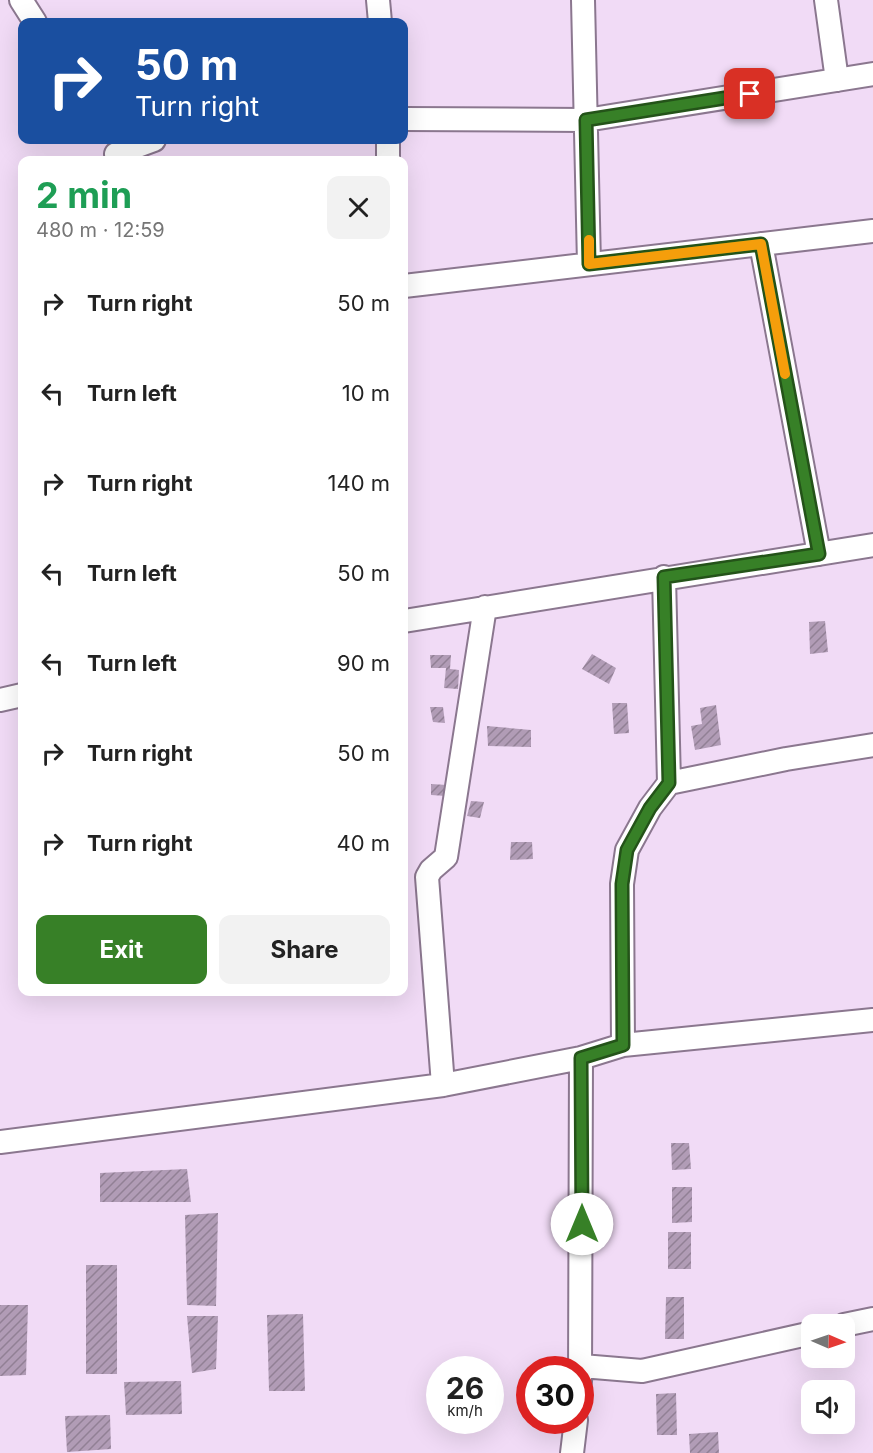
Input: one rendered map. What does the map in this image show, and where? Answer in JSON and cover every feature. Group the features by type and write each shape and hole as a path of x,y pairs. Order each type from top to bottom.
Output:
{"street":[{"path":"21,0 32,18"},
{"path":"378,0 380,18"},
{"path":"583,0 589,264"},
{"path":"826,0 837,80"},
{"path":"408,118 586,120 873,74"},
{"path":"115,152 141,144"},
{"path":"408,286 873,231"},
{"path":"761,244 819,554"},
{"path":"408,620 664,577 873,545"},
{"path":"623,1045 622,884 627,850 650,808 669,783 664,577"},
{"path":"443,1085 427,878 431,870 446,858 485,608"},
{"path":"0,700 18,696"},
{"path":"669,783 786,759 873,745"},
{"path":"0,1142 443,1085 581,1058 623,1045 873,1020"},
{"path":"581,1058 581,1356"},
{"path":"855,1323 873,1319"},
{"path":"594,1373 642,1371 801,1335"},
{"path":"572,1453 574,1434"}],"building":[{"path":"825,621 828,652 810,654 809,622"},
{"path":"592,654 616,668 609,684 582,669"},
{"path":"430,655 451,655 450,669 459,670 458,689 444,688 446,668 431,668"},
{"path":"612,703 627,703 629,733 614,734"},
{"path":"716,705 721,745 695,750 691,726 702,724 700,708"},
{"path":"430,707 443,707 445,723 433,722"},
{"path":"487,726 531,730 531,747 488,746"},
{"path":"431,784 447,785 446,796 431,795"},
{"path":"471,801 484,802 480,818 467,816"},
{"path":"511,842 532,842 533,859 510,860"},
{"path":"671,1143 689,1143 691,1169 672,1170"},
{"path":"187,1169 191,1202 100,1202 100,1173"},
{"path":"672,1187 692,1187 692,1222 672,1223"},
{"path":"218,1213 216,1306 187,1305 185,1215"},
{"path":"668,1232 691,1232 691,1269 668,1269"},
{"path":"86,1265 117,1265 117,1374 86,1374"},
{"path":"666,1297 684,1297 684,1339 665,1339"},
{"path":"0,1305 28,1305 26,1375 0,1376"},
{"path":"303,1314 305,1391 269,1391 267,1315"},
{"path":"187,1316 218,1316 216,1369 192,1373"},
{"path":"181,1381 182,1414 126,1415 124,1382"},
{"path":"676,1393 677,1435 657,1435 656,1394"},
{"path":"110,1415 111,1449 67,1452 65,1416"},
{"path":"718,1432 719,1453 690,1453 689,1434"}],"slow traffic":[{"path":"589,240 589,264 761,244 785,374"}],"route":[{"path":"582,1224 581,1058 623,1045 622,884 627,850 650,808 669,783 664,577 819,554 761,244 589,264 586,120 750,94"}]}
